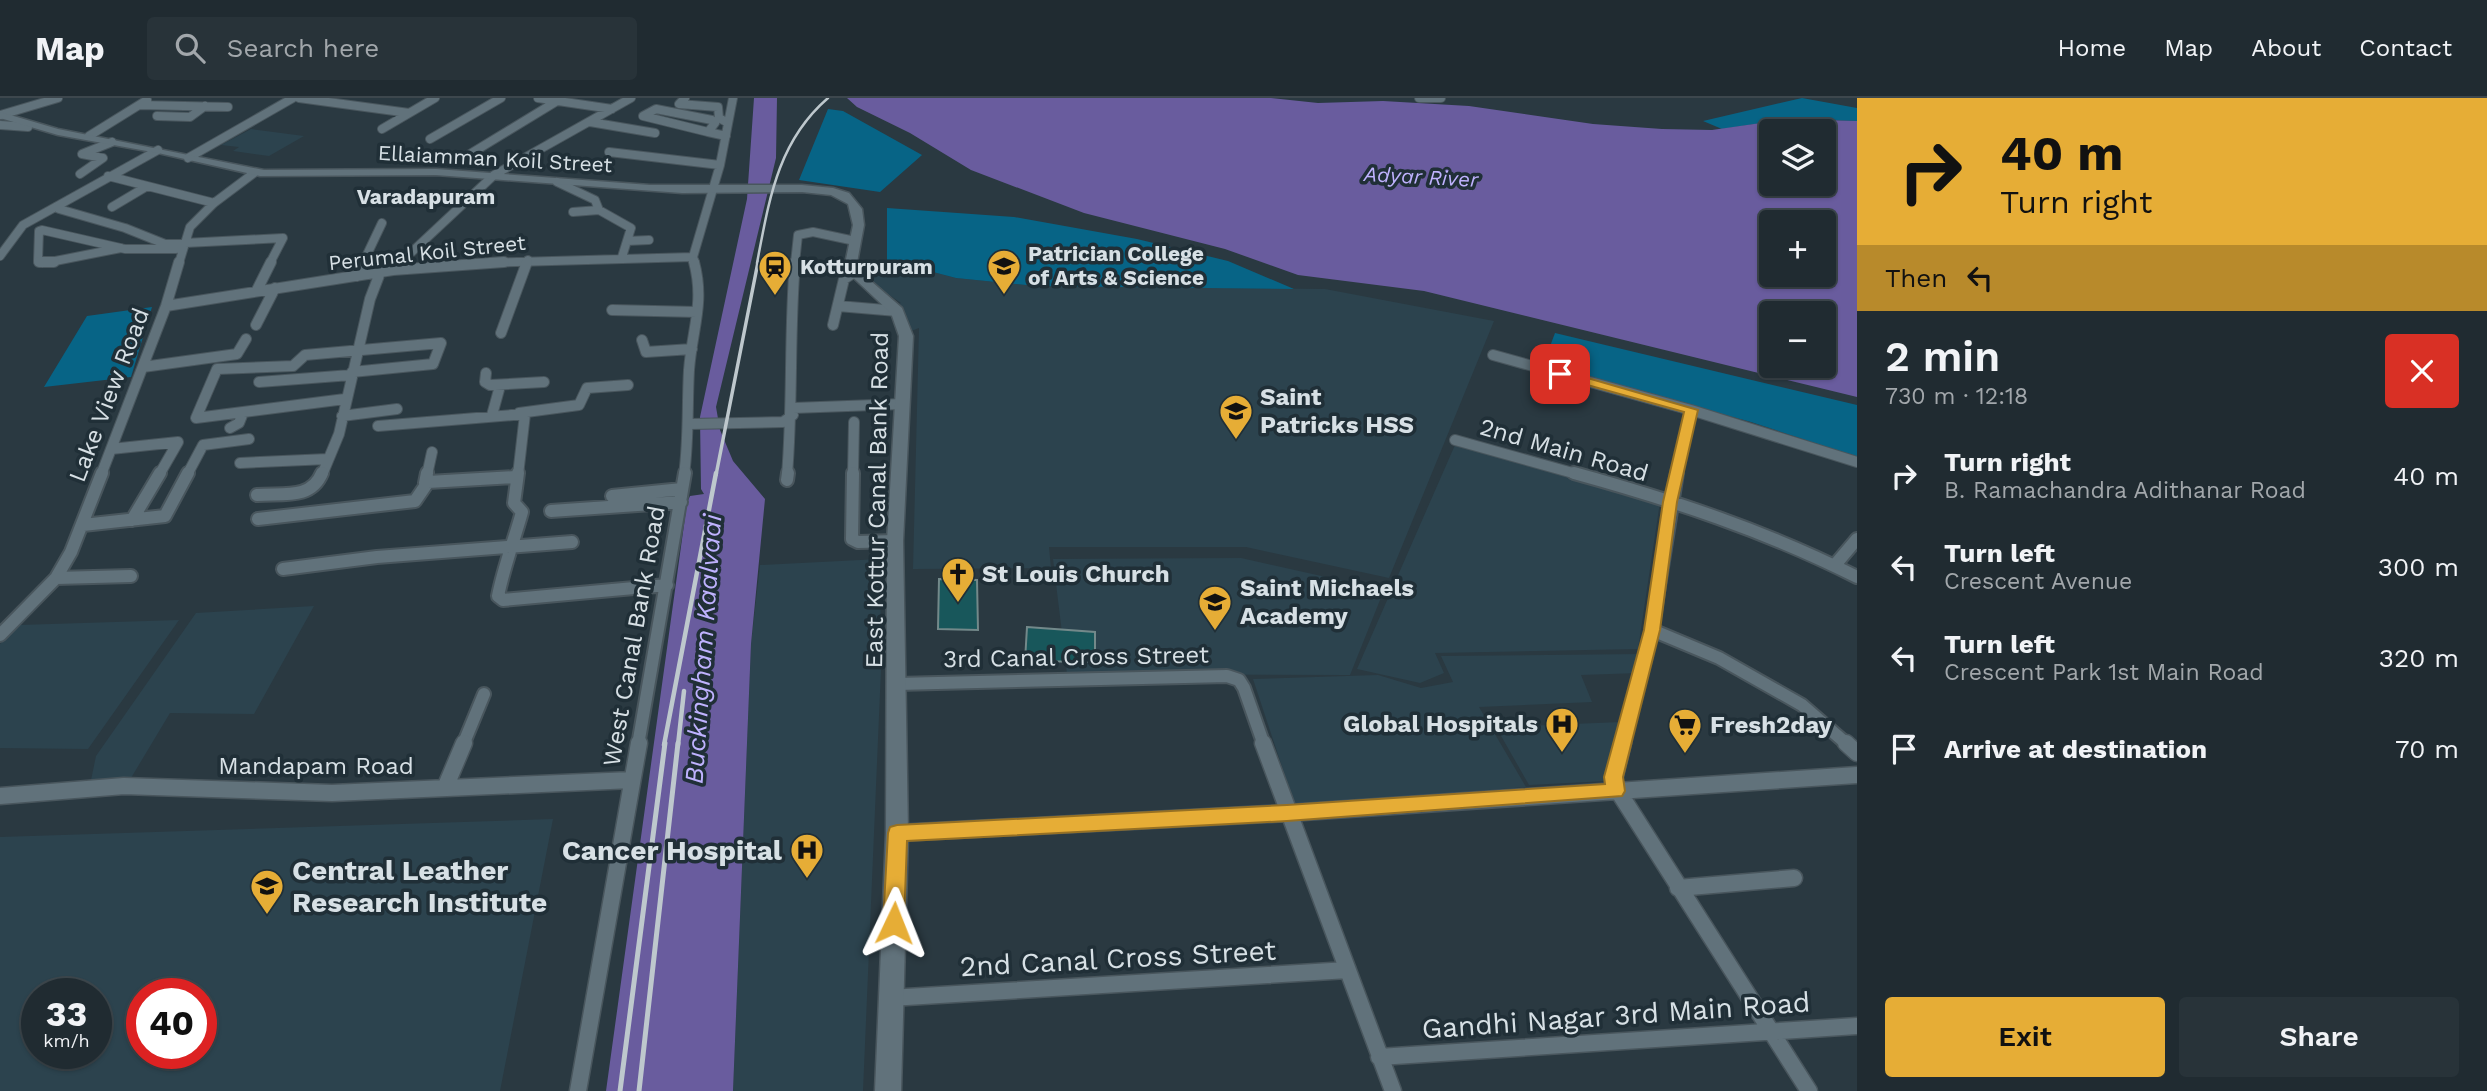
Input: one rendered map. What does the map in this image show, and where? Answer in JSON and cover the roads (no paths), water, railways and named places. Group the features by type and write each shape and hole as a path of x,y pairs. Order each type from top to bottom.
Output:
{"street":[{"path":"0,115 58,98"},
{"path":"89,136 150,98"},
{"path":"188,158 293,98"},
{"path":"299,98 409,113"},
{"path":"382,129 435,98"},
{"path":"430,139 501,98"},
{"path":"538,98 612,108"},
{"path":"685,98 679,104 718,107"},
{"path":"720,98 719,118 728,123"},
{"name":"West Canal Bank Road","path":"578,1091 693,424 692,349 701,288 693,257 720,165 733,98"},
{"path":"1419,98 1441,98"},
{"path":"393,270 494,175 628,100 650,106"},
{"path":"470,154 557,101"},
{"path":"140,105 229,107"},
{"path":"157,116 190,117 205,106"},
{"path":"708,132 715,123 712,120 660,109 643,116 708,132 726,136"},
{"name":"Ellaiamman Koil Street","path":"0,115 28,127 158,149 251,171 494,175 557,183 735,191 786,189 837,192 853,201 859,214 855,241"},
{"path":"590,122 655,134"},
{"path":"0,125 28,127"},
{"path":"80,174 103,158 82,154 112,142"},
{"path":"0,256 6,244 23,225 158,149"},
{"path":"609,152 720,165"},
{"name":"Lake View Road","path":"0,635 56,578 83,525 166,306 190,227 251,171"},
{"path":"108,176 144,188 214,203"},
{"path":"557,183 595,200 599,210"},
{"path":"112,207 144,188"},
{"path":"59,209 125,228 165,244 184,246"},
{"path":"573,212 599,210 631,228 622,257"},
{"path":"357,275 382,223"},
{"path":"121,248 43,264 38,261 40,230 147,253 184,246 283,238 257,290"},
{"path":"787,480 793,412 790,325 798,235 813,232 855,241 850,267 853,273 844,279 833,325"},
{"path":"627,241 649,240"},
{"name":"Perumal Koil Street","path":"166,306 393,270 528,260 693,257"},
{"path":"501,333 528,260"},
{"path":"257,495 304,492 317,485 339,434 370,299 380,273"},
{"name":"East Kottur Canal Bank Road","path":"853,273 862,277 897,311 906,336 895,541 897,833 888,1091"},
{"path":"256,325 275,288"},
{"path":"838,306 897,311"},
{"path":"612,310 697,312"},
{"path":"143,367 237,354 246,339"},
{"path":"642,340 646,352 692,349"},
{"path":"259,382 433,364 437,361 441,343 302,355 293,366 216,370 196,418 243,413 281,405 345,399"},
{"path":"1493,355 1691,410 1857,463"},
{"path":"486,373 485,382 500,386 544,382"},
{"path":"378,426 571,409 579,405 587,388 628,384"},
{"path":"492,415 500,386"},
{"path":"693,424 778,422 793,412 902,404"},
{"path":"342,416 397,409"},
{"path":"1691,410 1670,502 1652,630 1614,777 1616,791 1809,1091"},
{"path":"230,428 239,423 243,413"},
{"path":"522,413 514,503 522,512 513,547 505,558 498,596 503,600 667,585"},
{"path":"855,422 852,539 858,542 895,541"},
{"path":"83,525 167,514 204,444 249,439"},
{"name":"2nd Main Road","path":"1455,440 1670,502 1835,565 1857,576"},
{"path":"111,449 178,442 132,520"},
{"path":"258,519 415,501 425,483 432,452"},
{"path":"240,463 328,459"},
{"path":"425,483 516,477"},
{"path":"612,496 682,495"},
{"path":"551,510 682,495"},
{"path":"1835,565 1857,539"},
{"path":"283,569 377,557 572,542"},
{"path":"56,578 131,576"},
{"path":"1652,630 1719,658 1802,705 1857,753"},
{"name":"3rd Canal Cross Street","path":"897,684 1234,678 1244,688 1287,813 1393,1091"},
{"path":"444,788 484,694"},
{"path":"897,833 1287,813 1857,775"},
{"name":"Mandapam Road","path":"0,796 124,786 332,793 632,780"},
{"path":"1678,888 1794,878"},
{"name":"2nd Canal Cross Street","path":"890,998 1348,970"},
{"name":"Gandhi Nagar 3rd Main Road","path":"1379,1057 1857,1026"}],"water":[{"name":"Buckingham Kaalvaai","path":"754,98 777,98 776,158 716,407 720,430 733,461 765,499 751,644 733,1091 606,1091 687,503 690,496 704,494 701,489 700,417 747,199"},
{"name":"Adyar River","path":"847,98 1271,98 1318,103 1383,101 1469,106 1593,124 1662,129 1712,130 1759,123 1759,196 1836,196 1836,120 1857,121 1857,397 1779,378 1836,378 1836,301 1759,301 1759,373 1424,291 1298,275 1225,249 1084,213 971,170 910,133 857,107"}],"railway":[{"path":"757,263 771,195 786,153 811,115 828,98"},
{"path":"716,475 758,262"},
{"path":"664,745 716,473"},
{"path":"678,745 684,691"},
{"path":"620,1091 665,743"},
{"path":"639,1091 678,743"}],"place":[{"name":"Patrician College of Arts & Science","path":"1004,296"},
{"name":"Kotturpuram","path":"775,297"},
{"name":"Saint Patricks HSS","path":"1236,441"},
{"name":"St Louis Church","path":"958,604"},
{"name":"Saint Michaels Academy","path":"1215,632"},
{"name":"Global Hospitals","path":"1562,754"},
{"name":"Fresh2day","path":"1685,755"},
{"name":"Cancer Hospital","path":"807,880"},
{"name":"Central Leather Research Institute","path":"267,916"}],"district":[{"name":"Varadapuram","path":"426,197"}]}
